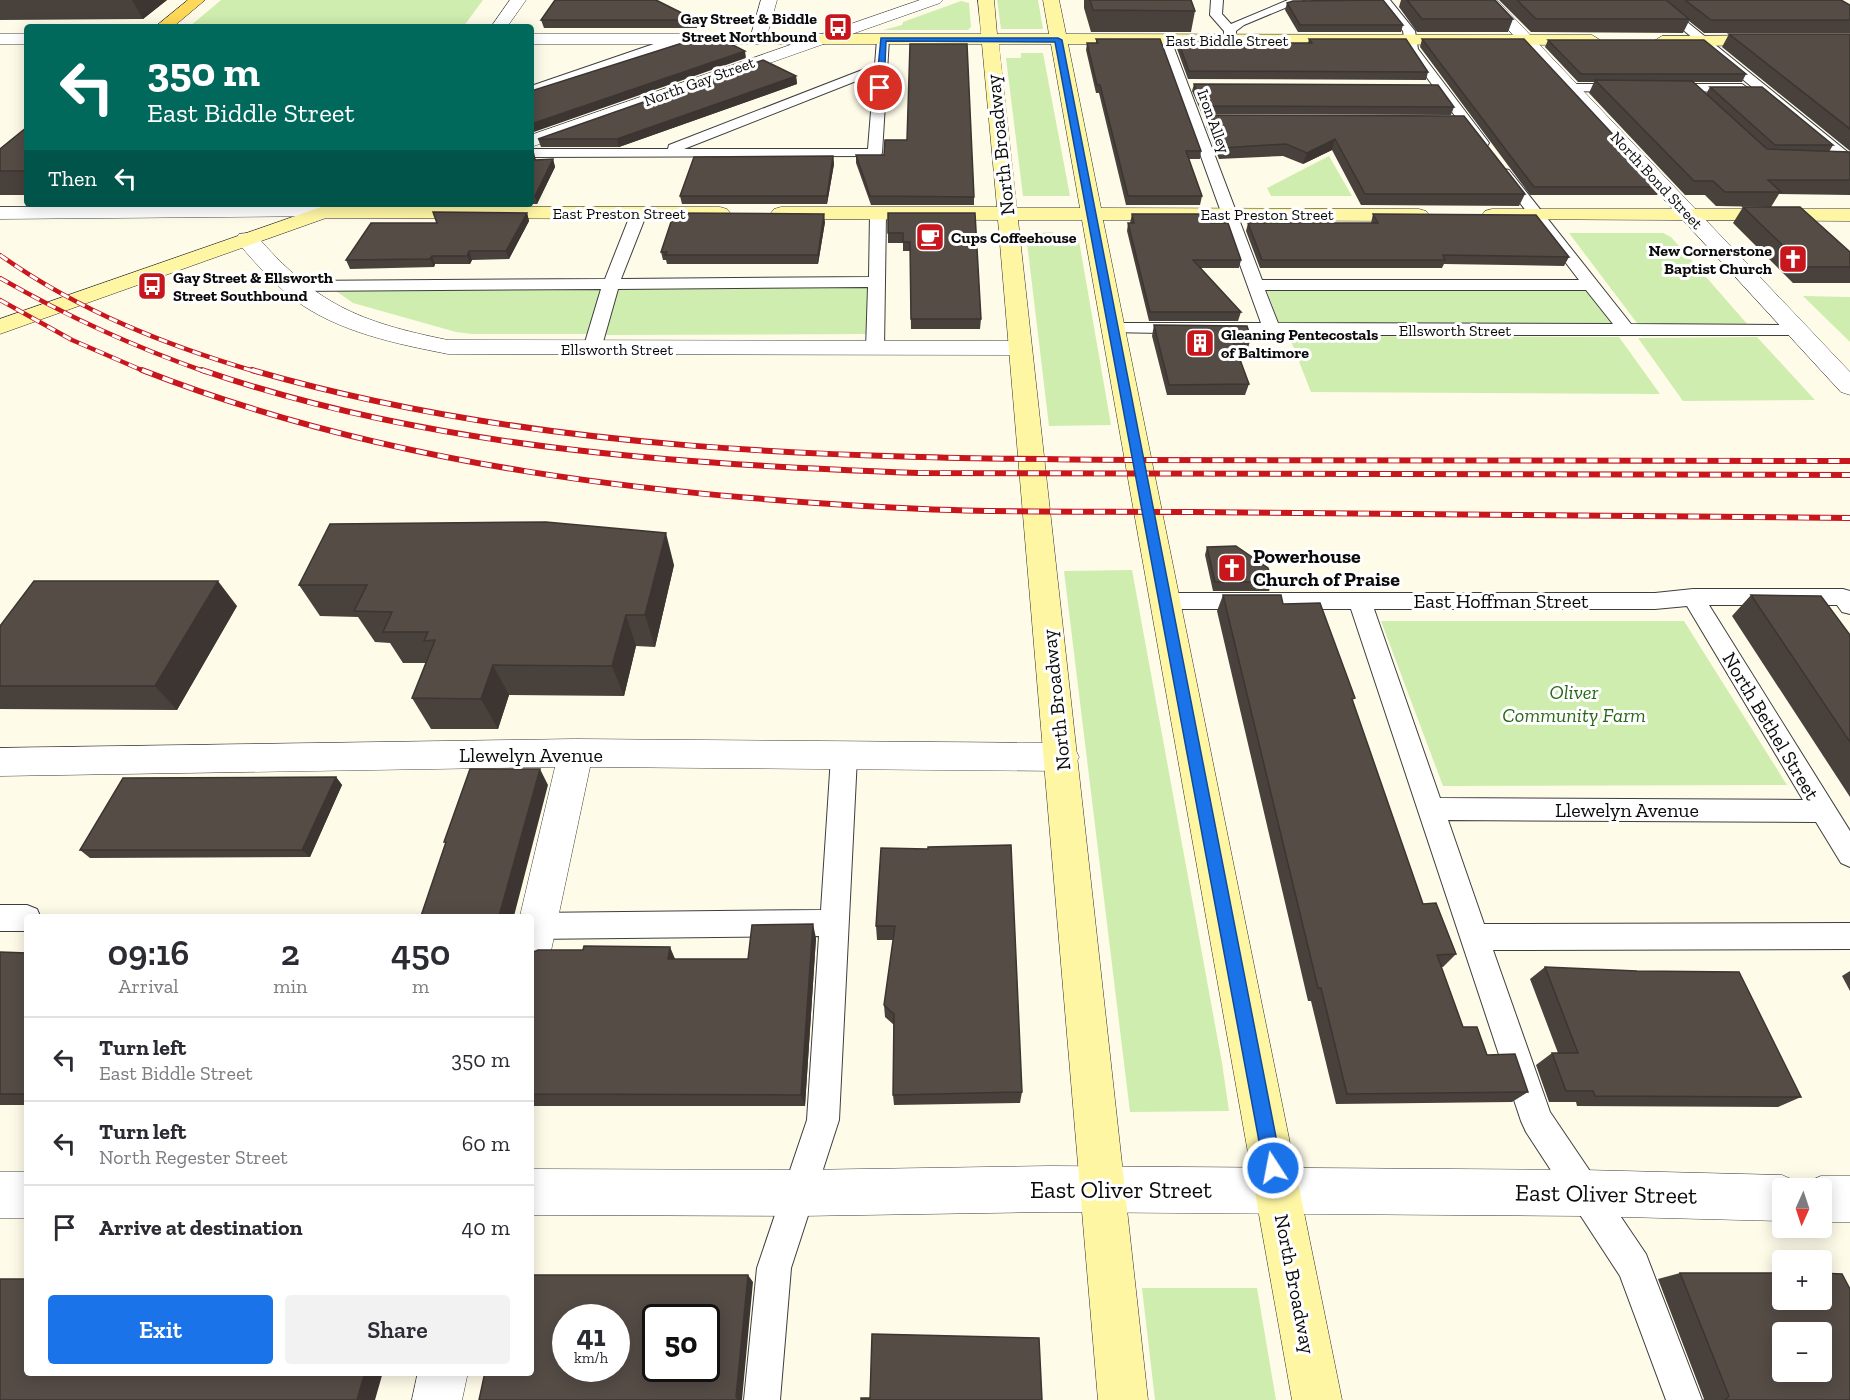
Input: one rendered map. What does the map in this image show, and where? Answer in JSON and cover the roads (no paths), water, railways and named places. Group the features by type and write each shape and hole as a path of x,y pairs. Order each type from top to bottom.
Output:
{"main road":[{"path":"167,24 197,0"},
{"name":"North Broadway","path":"986,0 1062,757 1123,1400"},
{"name":"North Broadway","path":"1051,0 1317,1400"},
{"name":"East Biddle Street","path":"823,39 1165,40 1230,35 1410,40 1604,40"},
{"path":"1649,41 1850,40"},
{"path":"0,327 334,208"},
{"name":"East Preston Street","path":"334,208 735,213"},
{"name":"East Preston Street","path":"759,213 1442,215"},
{"path":"1477,215 1850,215"}],"street":[{"path":"501,24 518,0"},
{"path":"758,39 769,0"},
{"name":"North Gay Street","path":"534,140 936,0"},
{"name":"North Bond Street","path":"1489,0 1850,387"},
{"path":"0,39 24,39"},
{"name":"East Biddle Street","path":"534,39 823,39"},
{"name":"East Preston Street","path":"0,213 334,208"},
{"name":"Ellsworth Street","path":"247,239 268,264 325,309 385,332 448,347 1020,348"},
{"path":"534,930 576,753"},
{"name":"Llewelyn Avenue","path":"0,762 576,753 1062,757"},
{"name":"East Oliver Street","path":"534,1192 800,1193 1103,1190 1584,1193 1772,1198"},
{"path":"0,1195 24,1195"},
{"path":"1832,1199 1850,1199"},
{"path":"437,1400 442,1376"}],"lane":[{"path":"1217,0 1216,15 1230,35 1240,23 1298,0"},
{"path":"1384,0 1406,26 1412,49 1441,86 1460,121 1626,330"},
{"path":"1653,0 1849,160"},
{"path":"534,89 680,39"},
{"path":"534,153 875,153 883,39"},
{"name":"Iron Alley","path":"1165,40 1189,85 1230,214 1272,330"},
{"path":"664,153 882,67"},
{"path":"1418,86 1441,86"},
{"path":"1572,88 1630,88"},
{"path":"1653,88 1762,88"},
{"path":"1688,88 1705,104"},
{"path":"1824,159 1849,160"},
{"path":"592,348 611,284 639,213"},
{"path":"875,348 878,214"},
{"path":"294,286 877,282"},
{"path":"1256,285 1591,285"},
{"name":"Ellsworth Street","path":"1113,328 1797,330"},
{"name":"East Hoffman Street","path":"1165,601 1655,601 1693,597 1843,597 1850,606"},
{"name":"North Bethel Street","path":"1693,597 1850,855"},
{"path":"1360,602 1537,1121 1634,1266 1684,1400"},
{"path":"762,1400 774,1268 823,1120 844,757"},
{"name":"Llewelyn Avenue","path":"1432,809 1822,810"},
{"path":"0,918 24,918"},
{"path":"534,934 833,923"},
{"path":"1474,937 1850,936"}],"railway":[{"path":"0,255 92,310 156,338 257,372"},
{"path":"0,278 101,330 206,372"},
{"path":"0,300 72,340 146,372"},
{"path":"142,370 236,403 331,431 428,453 526,471 725,496 824,504 990,511 1850,518"},
{"path":"202,370 289,397 377,418 466,435 556,448 737,464 918,473 1850,475"},
{"path":"252,370 360,398 469,419 578,434 799,453 1132,460 1850,461"}],"place":[{"name":"Gay Street & Biddle Street Northbound","path":"838,27"},
{"name":"Cups Coffeehouse","path":"930,237"},
{"name":"New Cornerstone Baptist Church","path":"1793,259"},
{"name":"Gay Street & Ellsworth Street Southbound","path":"152,286"},
{"name":"Gleaning Pentecostals of Baltimore","path":"1200,343"},
{"name":"Powerhouse Church of Praise","path":"1232,568"}],"park label":[{"name":"Oliver Community Farm","path":"1574,704"}]}
